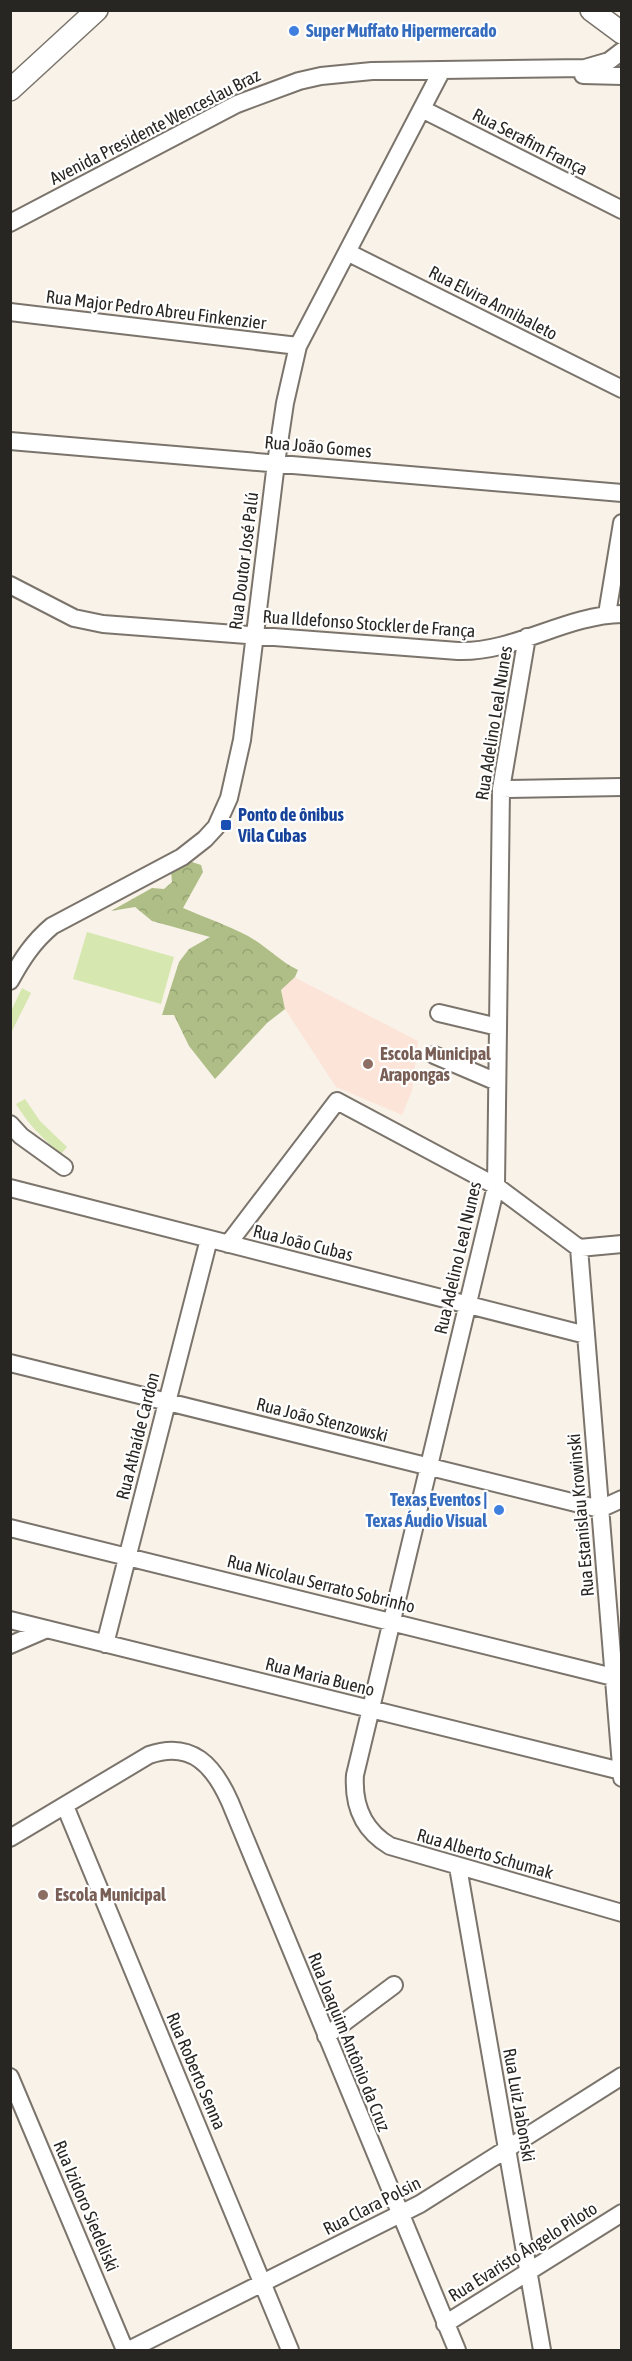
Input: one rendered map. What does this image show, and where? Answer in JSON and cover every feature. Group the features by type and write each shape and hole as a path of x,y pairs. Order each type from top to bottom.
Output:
{"main road":[{"path":"10,90 98,10"},
{"path":"591,10 621,33"}],"street":[{"name":"Avenida Presidente Wenceslau Braz","path":"10,223 237,105 281,87 321,76 348,72 598,66 609,61 621,51"},
{"name":"Avenida Presidente Wenceslau Braz","path":"537,69 621,76"},
{"name":"Rua Doutor José Palú","path":"10,981 26,951 36,939 52,926 182,857 216,827 230,798 242,740 285,403 298,346 442,70"},
{"name":"Rua Serafim França","path":"422,109 621,210"},
{"name":"Rua Elvira Annibaleto","path":"347,252 621,389"},
{"name":"Rua Major Pedro Abreu Finkenzier","path":"10,312 298,346"},
{"name":"Rua João Gomes","path":"10,441 621,493"},
{"path":"614,614 621,523"},
{"name":"Rua Ildefonso Stockler de França","path":"10,585 63,614 86,622 473,652 488,650 614,614"},
{"name":"Rua Adelino Leal Nunes","path":"357,1806 354,1792 355,1775 496,1186 501,789 527,637"},
{"path":"501,789 621,787"},
{"path":"439,1013 498,1027"},
{"path":"434,1055 497,1082"},
{"path":"228,1244 337,1101 496,1186 579,1248 621,1244"},
{"path":"10,1124 21,1136 64,1167"},
{"name":"Rua João Cubas","path":"10,1188 586,1335"},
{"name":"Rua Athaíde Cardon","path":"105,1644 209,1239"},
{"name":"Rua Estanislau Krowinski","path":"579,1248 600,1509 617,1676 621,1778"},
{"name":"Rua João Stenzowski","path":"10,1363 600,1509"},
{"path":"600,1509 621,1499"},
{"name":"Rua Nicolau Serrato Sobrinho","path":"10,1528 617,1676"},
{"name":"Rua Maria Bueno","path":"10,1620 621,1771"},
{"path":"10,1645 46,1629"},
{"name":"Rua Joaquim Antônio da Cruz","path":"64,1806 149,1755 172,1750 195,1756 213,1770 224,1788 457,2350"},
{"path":"10,1838 64,1806"},
{"name":"Rua Roberto Senna","path":"64,1806 291,2350"},
{"name":"Rua Alberto Schumak","path":"357,1806 368,1828 390,1846 621,1913"},
{"name":"Rua Luiz Jabonski","path":"458,1867 542,2350"},
{"path":"326,2036 394,1985"},
{"name":"Rua Clara Polsin","path":"127,2350 400,2215 621,2076"},
{"name":"Rua Izidoro Siedeliski","path":"10,2077 127,2350"},
{"name":"Rua Evaristo Ângelo Piloto","path":"445,2324 621,2213"}],"shaded area":[{"name":"Escola Municipal Arapongas","path":"294,977 418,1041 412,1091 402,1115 336,1087 285,1009 281,990"}],"green space":[{"path":"186,860 201,865 203,872 183,908 248,936 298,970 295,977 281,990 285,1009 267,1023 215,1079 189,1046 174,1015 162,1015 179,962 189,949 210,937 152,921 135,907 111,911 152,888 164,889 172,882 171,871"},
{"path":"87,932 174,957 161,1004 73,979"},
{"path":"22,988 31,993 11,1033 11,1011"},
{"path":"25,1099 40,1121 67,1147 61,1154 36,1131 16,1104"}],"place":[{"name":"Super Muffato Hipermercado","path":"294,31"},
{"name":"Ponto de ônibus Vila Cubas","path":"226,825"},
{"name":"Escola Municipal Arapongas","path":"368,1064"},
{"name":"Texas Eventos | Texas Áudio Visual","path":"499,1510"},
{"name":"Escola Municipal","path":"43,1895"}]}
